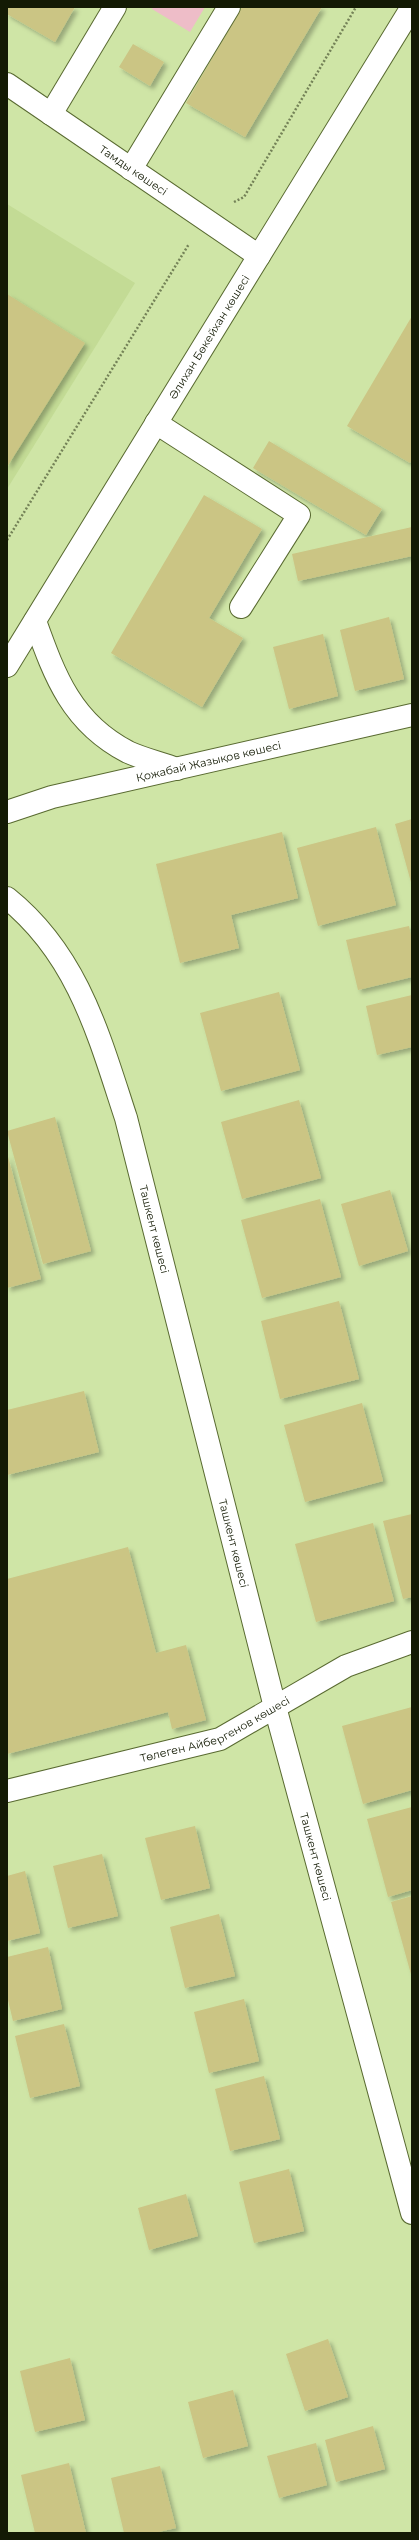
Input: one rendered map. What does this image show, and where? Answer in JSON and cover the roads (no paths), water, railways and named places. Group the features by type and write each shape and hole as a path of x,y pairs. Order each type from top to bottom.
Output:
{"street":[{"path":"51,114 115,7"},
{"path":"131,169 229,7"},
{"name":"Әлихан Бөкейхан көшесі","path":"7,666 412,7"},
{"name":"Тамды көшесі","path":"7,84 259,256"},
{"path":"156,423 299,515 241,607"},
{"path":"35,621 63,691 82,717 107,739 129,752 177,769"},
{"name":"Қожабай Жазықов көшесі","path":"7,812 52,797 412,715"},
{"name":"Ташкент көшесі","path":"7,898 37,925 76,982 96,1028 126,1118 275,1708 412,2213"},
{"name":"Төлеген Айбергенов көшесі","path":"7,1791 220,1739 275,1708 313,1683 346,1666 412,1642"}]}
